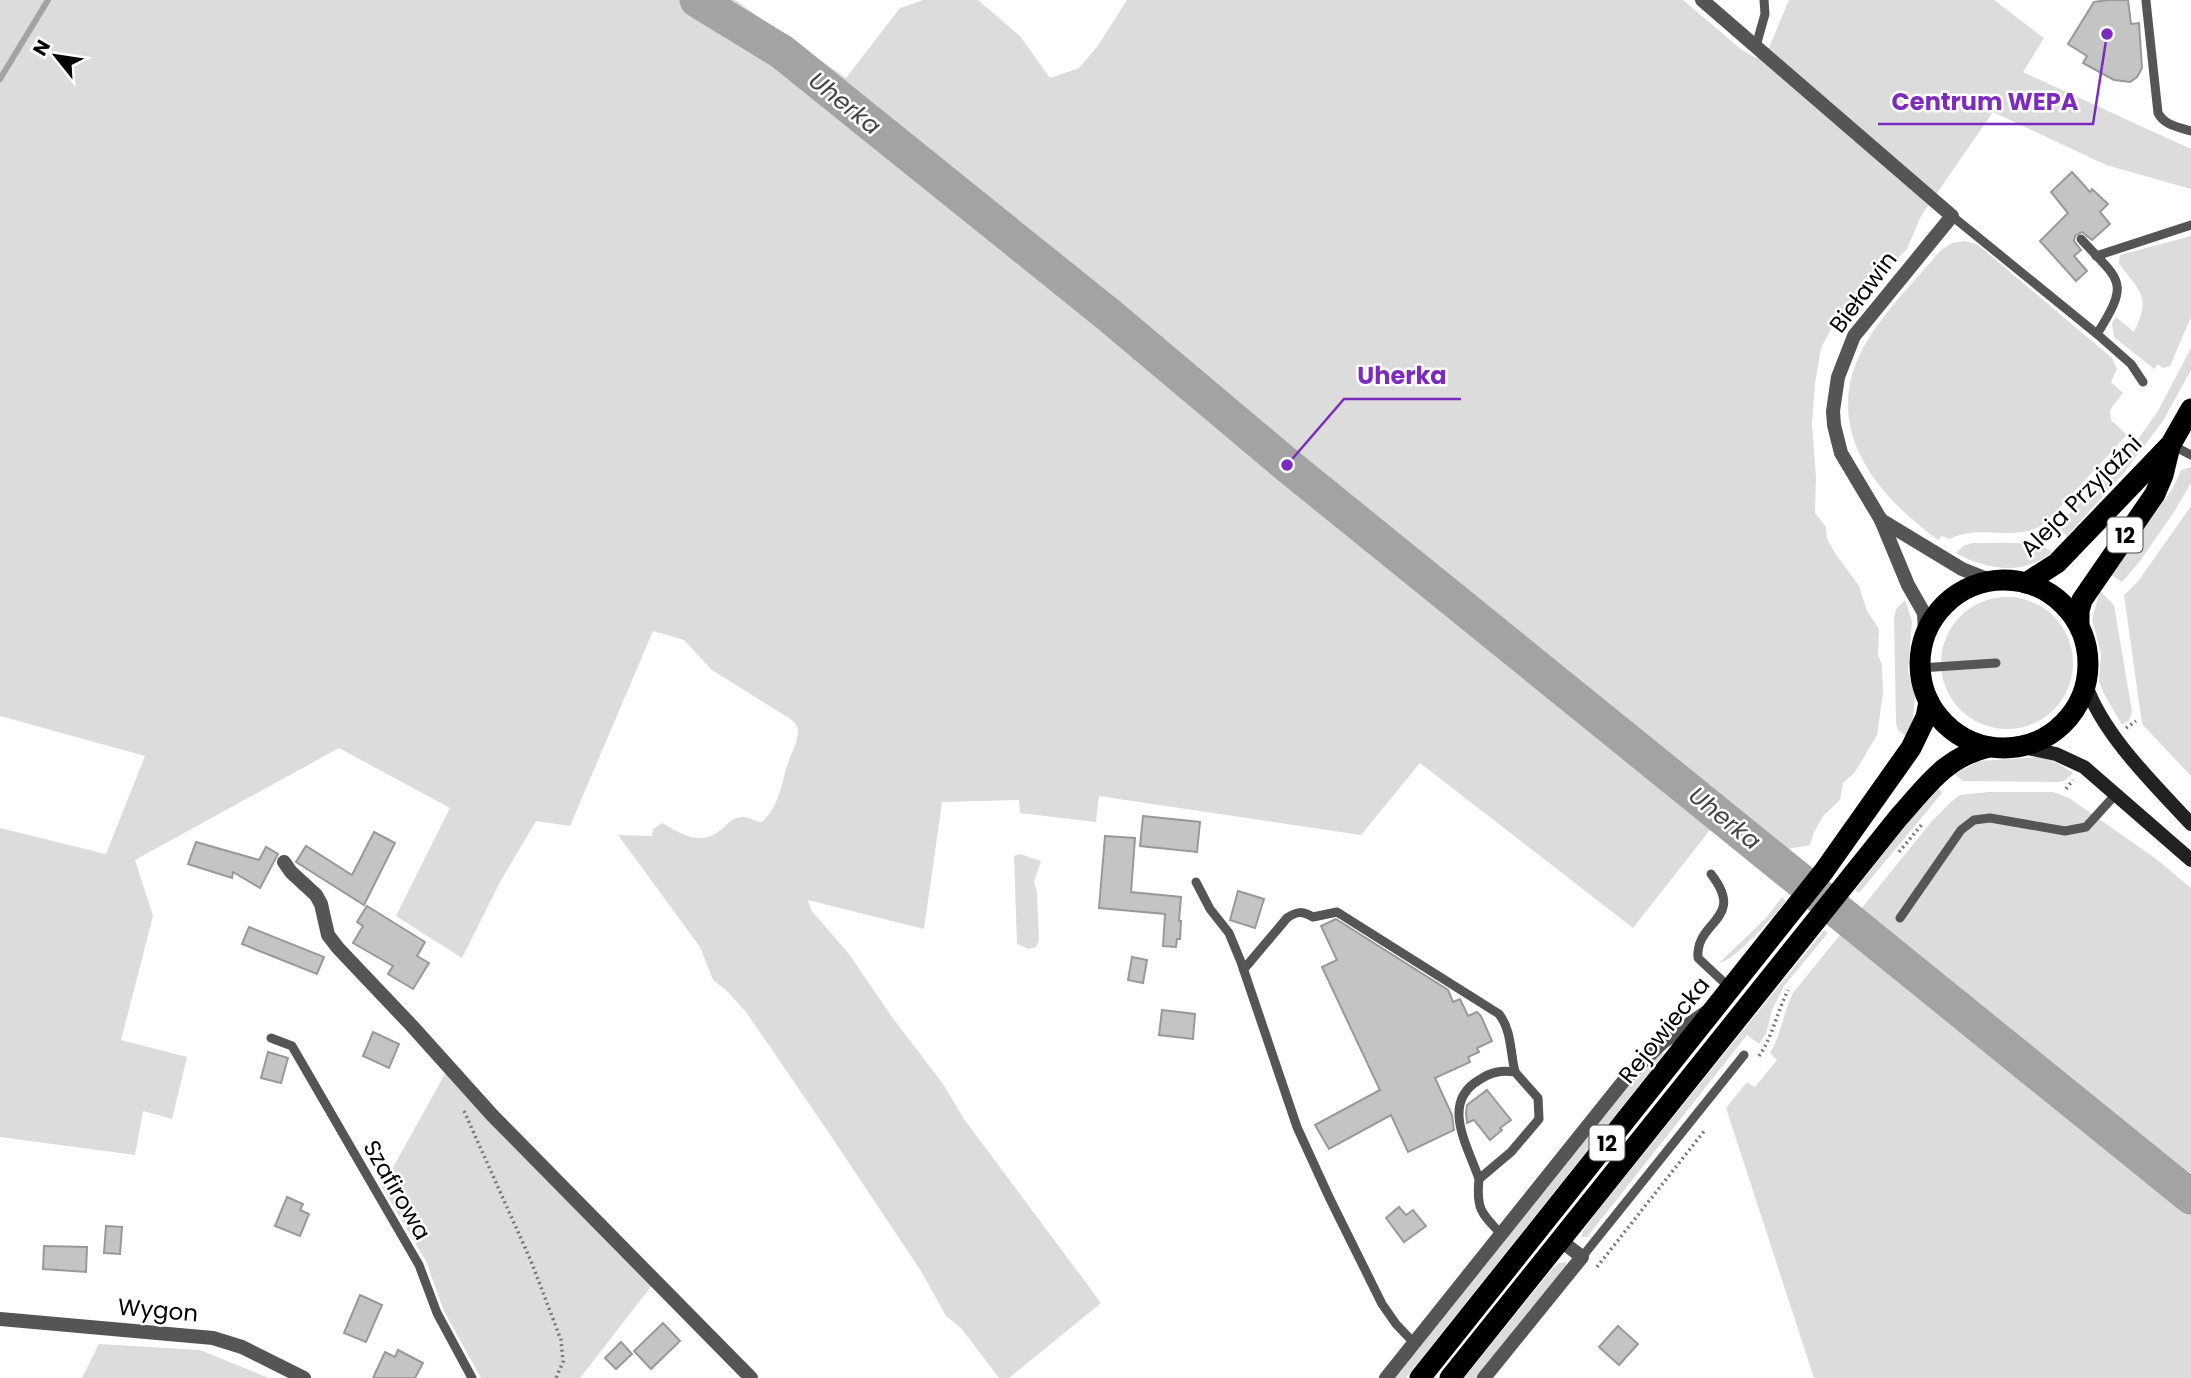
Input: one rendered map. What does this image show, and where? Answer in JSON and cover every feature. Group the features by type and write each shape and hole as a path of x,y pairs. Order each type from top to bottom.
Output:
{"highway":[{"name":"Aleja Przyjaźni","path":"2026,583 2057,563 2171,444 2191,409"},
{"name":"Aleja Przyjaźni","path":"2079,625 2082,600 2155,494 2171,444"},
{"name":"12","path":"1450,1378 1898,818 1940,771 1968,753 1989,747 2023,747 2056,731 2069,718 2080,702 2086,685 2088,654 2079,625 2057,598 2026,583 2009,580 1992,580 1975,585 1945,604 1925,633 1920,668 1922,685 1929,702 1947,727 1960,736 1989,747"},
{"name":"Rejowiecka","path":"1420,1378 1824,871 1911,748 1926,717 1929,702"}],"main road":[{"path":"2086,685 2098,712 2116,736 2146,775 2191,824"},
{"path":"2023,747 2056,754 2084,767 2191,860"}],"street":[{"path":"1702,0 1952,216"},
{"name":"Bieławin","path":"1925,633 1924,613 1908,585 1881,520 1846,465 1837,440 1833,411 1838,377 1854,335 1952,216"},
{"name":"Bieławin","path":"1881,520 1962,569 1992,580"},
{"path":"284,862 316,895 321,904 328,935 338,948 455,1076 751,1378"},
{"path":"1386,1378 1626,1079 1663,1042 1715,1007"},
{"path":"1485,1378 1582,1256 1560,1240"},
{"name":"Wygon","path":"0,1320 213,1338 242,1347 304,1378"}],"lane":[{"path":"1756,46 1765,14 1764,0"},
{"path":"2146,2 2158,113 2160,118 2176,128 2191,131"},
{"path":"1952,216 2131,364 2143,382"},
{"path":"2096,256 2191,225"},
{"path":"2081,239 2116,278 2118,298 2096,334"},
{"path":"2171,444 2191,455"},
{"path":"1920,668 1996,663"},
{"path":"1900,918 1961,830 1974,820 1990,818 2065,831 2086,827 2116,794"},
{"path":"1711,874 1719,884 1725,903 1723,913 1703,937 1698,948 1698,958 1730,988"},
{"path":"1196,882 1210,909 1229,933 1244,969 1297,1127 1308,1152 1382,1304 1414,1343"},
{"path":"1244,969 1287,918 1296,912 1304,912 1313,917 1337,912 1499,1014 1508,1025 1515,1072 1538,1098 1539,1119 1511,1152 1479,1179"},
{"name":"Szafirowa","path":"271,1038 292,1046 419,1265 437,1313 472,1378"},
{"path":"1582,1256 1744,1055"},
{"path":"1502,1234 1481,1212 1477,1201 1479,1179 1457,1110 1462,1096 1473,1083 1487,1074 1503,1070 1515,1072"}],"path":[{"path":"2116,736 2136,721"},
{"path":"2066,789 2084,767"},
{"path":"455,1076 467,1120 531,1261 561,1340 563,1362 556,1378"}],"shaded area":[{"path":"0,0 735,0 846,78 900,8 923,0 978,0 1020,36 1050,78 1079,68 1097,47 1127,0 1683,0 1742,50 1756,58 1769,48 1789,0 1994,0 2044,38 2023,72 2191,149 2191,189 2106,165 1993,112 1921,216 1907,249 1836,320 1821,348 1815,383 1812,424 1816,477 1815,513 1826,527 1827,539 1835,553 1859,586 1867,611 1879,629 1878,655 1882,665 1883,693 1877,735 1855,772 1843,783 1840,800 1824,815 1810,845 1760,854 1710,830 1633,928 1420,763 1361,835 1099,796 1096,822 1020,813 1019,800 942,802 924,929 808,900 811,910 849,954 943,1084 964,1119 1101,1303 1009,1378 999,1378 961,1328 946,1316 921,1271 829,1133 746,1012 713,980 700,947 618,835 652,836 653,829 662,823 690,836 704,838 718,832 737,818 762,822 773,809 798,735 793,721 712,670 684,640 653,631 570,826 536,821 500,882 462,958 396,916 450,808 339,748 135,860 153,916 121,1040 187,1057 172,1119 143,1111 135,1155 0,1137 0,828 106,854 145,756 0,716"},
{"path":"2191,236 2191,317 2170,366 2163,368 2158,364 2154,369 2114,337 2112,323 2116,317 2134,332 2142,310 2141,294 2119,263 2120,255"},
{"path":"1965,241 1977,244 2112,358 2117,369 2111,382 2123,393 2110,410 2111,420 2126,436 2048,520 2037,528 2014,533 1962,534 1950,539 1942,536 1938,540 1893,501 1875,479 1860,456 1851,431 1848,404 1852,376 1864,346 1881,321 1941,250 1952,243"},
{"path":"2191,348 2191,370 2163,421 2123,474 2067,536 2056,528 2134,445 2158,411"},
{"path":"2191,467 2191,483 2140,561 2122,582 2111,575 2173,488 2181,470"},
{"path":"2191,506 2191,776 2142,724 2124,595 2139,580"},
{"path":"1973,543 2036,545 2052,552 2029,565 2005,568 1980,563 1956,553 1963,546"},
{"path":"2100,591 2114,605 2132,712 2129,720 2122,725 2099,681 2101,654 2092,619"},
{"path":"2007,597 2032,602 2054,616 2068,638 2073,663 2068,688 2054,710 2032,724 2007,729 1982,724 1960,710 1946,688 1941,663 1946,638 1960,616 1982,602"},
{"path":"1905,600 1912,621 1908,671 1915,697 1912,726 1906,736 1898,730 1896,723 1894,617 1896,609"},
{"path":"2037,757 2052,760 2073,773 2064,781 2058,782 1963,781 1955,774 1979,761"},
{"path":"1939,788 1942,793 1859,893 1855,890 1908,822"},
{"path":"2053,792 2069,798 2155,858 2191,888 2191,1378 1814,1378 1726,1108 1747,1082 1755,1087 1777,1060 1770,1053 1793,993 1932,821 1960,795"},
{"path":"1020,854 1041,861 1034,881 1039,940 1036,947 1029,949 1017,944 1014,856"},
{"path":"1782,897 1786,901 1764,926 1735,954 1719,963 1766,918"},
{"path":"1824,930 1828,933 1784,986 1772,1010 1766,1034 1759,1044 1747,1035 1587,1237 1581,1237 1595,1214"},
{"path":"1665,1053 1406,1378 1394,1378 1625,1088 1658,1054"},
{"path":"446,1072 653,1284 580,1378 481,1378 444,1311 426,1261 382,1187"},
{"path":"1566,1262 1566,1266 1478,1378 1464,1378 1552,1269 1559,1263"},
{"path":"99,1344 200,1350 269,1378 82,1378"}],"building":[{"path":"2128,0 2131,24 2139,23 2142,68 2130,82 2114,80 2083,63 2087,56 2068,44 2094,2"},
{"path":"2072,172 2090,192 2092,189 2108,204 2100,212 2110,224 2092,240 2082,232 2075,236 2074,241 2081,250 2074,256 2087,271 2076,281 2040,241 2068,213 2051,192"},
{"path":"1143,816 1200,822 1197,852 1140,846"},
{"path":"374,832 395,843 364,905 296,862 306,846 352,875"},
{"path":"1105,836 1135,838 1131,892 1181,897 1180,939 1177,939 1176,947 1163,946 1165,914 1099,908"},
{"path":"196,842 259,860 266,847 278,854 260,888 233,872 232,878 188,864"},
{"path":"1238,891 1264,899 1255,928 1230,920"},
{"path":"367,906 425,942 417,956 429,963 413,989 388,974 393,966 353,943 363,926 357,922"},
{"path":"1336,919 1448,990 1453,1002 1460,999 1468,1016 1477,1012 1492,1041 1477,1048 1479,1052 1468,1057 1470,1062 1435,1078 1452,1115 1454,1130 1408,1152 1391,1115 1329,1149 1315,1125 1380,1090 1322,967 1337,960 1321,926"},
{"path":"249,927 324,957 317,974 242,944"},
{"path":"1132,957 1147,960 1143,983 1128,980"},
{"path":"1162,1010 1195,1014 1193,1039 1159,1035"},
{"path":"373,1032 399,1044 389,1068 363,1056"},
{"path":"268,1052 288,1058 281,1083 261,1078"},
{"path":"1487,1090 1511,1120 1490,1140 1474,1120 1467,1123 1466,1113 1467,1105"},
{"path":"287,1197 303,1204 300,1210 309,1214 300,1236 275,1226"},
{"path":"1399,1207 1406,1215 1413,1210 1426,1226 1404,1242 1386,1218"},
{"path":"106,1226 122,1227 120,1254 104,1253"},
{"path":"44,1246 87,1247 86,1272 43,1269"},
{"path":"360,1295 382,1305 366,1342 344,1333"},
{"path":"663,1323 680,1341 651,1369 634,1351"},
{"path":"1618,1326 1638,1344 1619,1365 1599,1347"},
{"path":"621,1342 632,1354 616,1369 605,1358"},
{"path":"398,1350 423,1363 415,1378 373,1378 385,1352 395,1357"}],"waterway":[{"path":"0,79 48,0"},
{"name":"Uherka","path":"697,0 782,52 2191,1197"}],"place":[{"name":"Centrum WEPA","path":"2107,34"},
{"name":"Uherka","path":"1287,465"}]}
